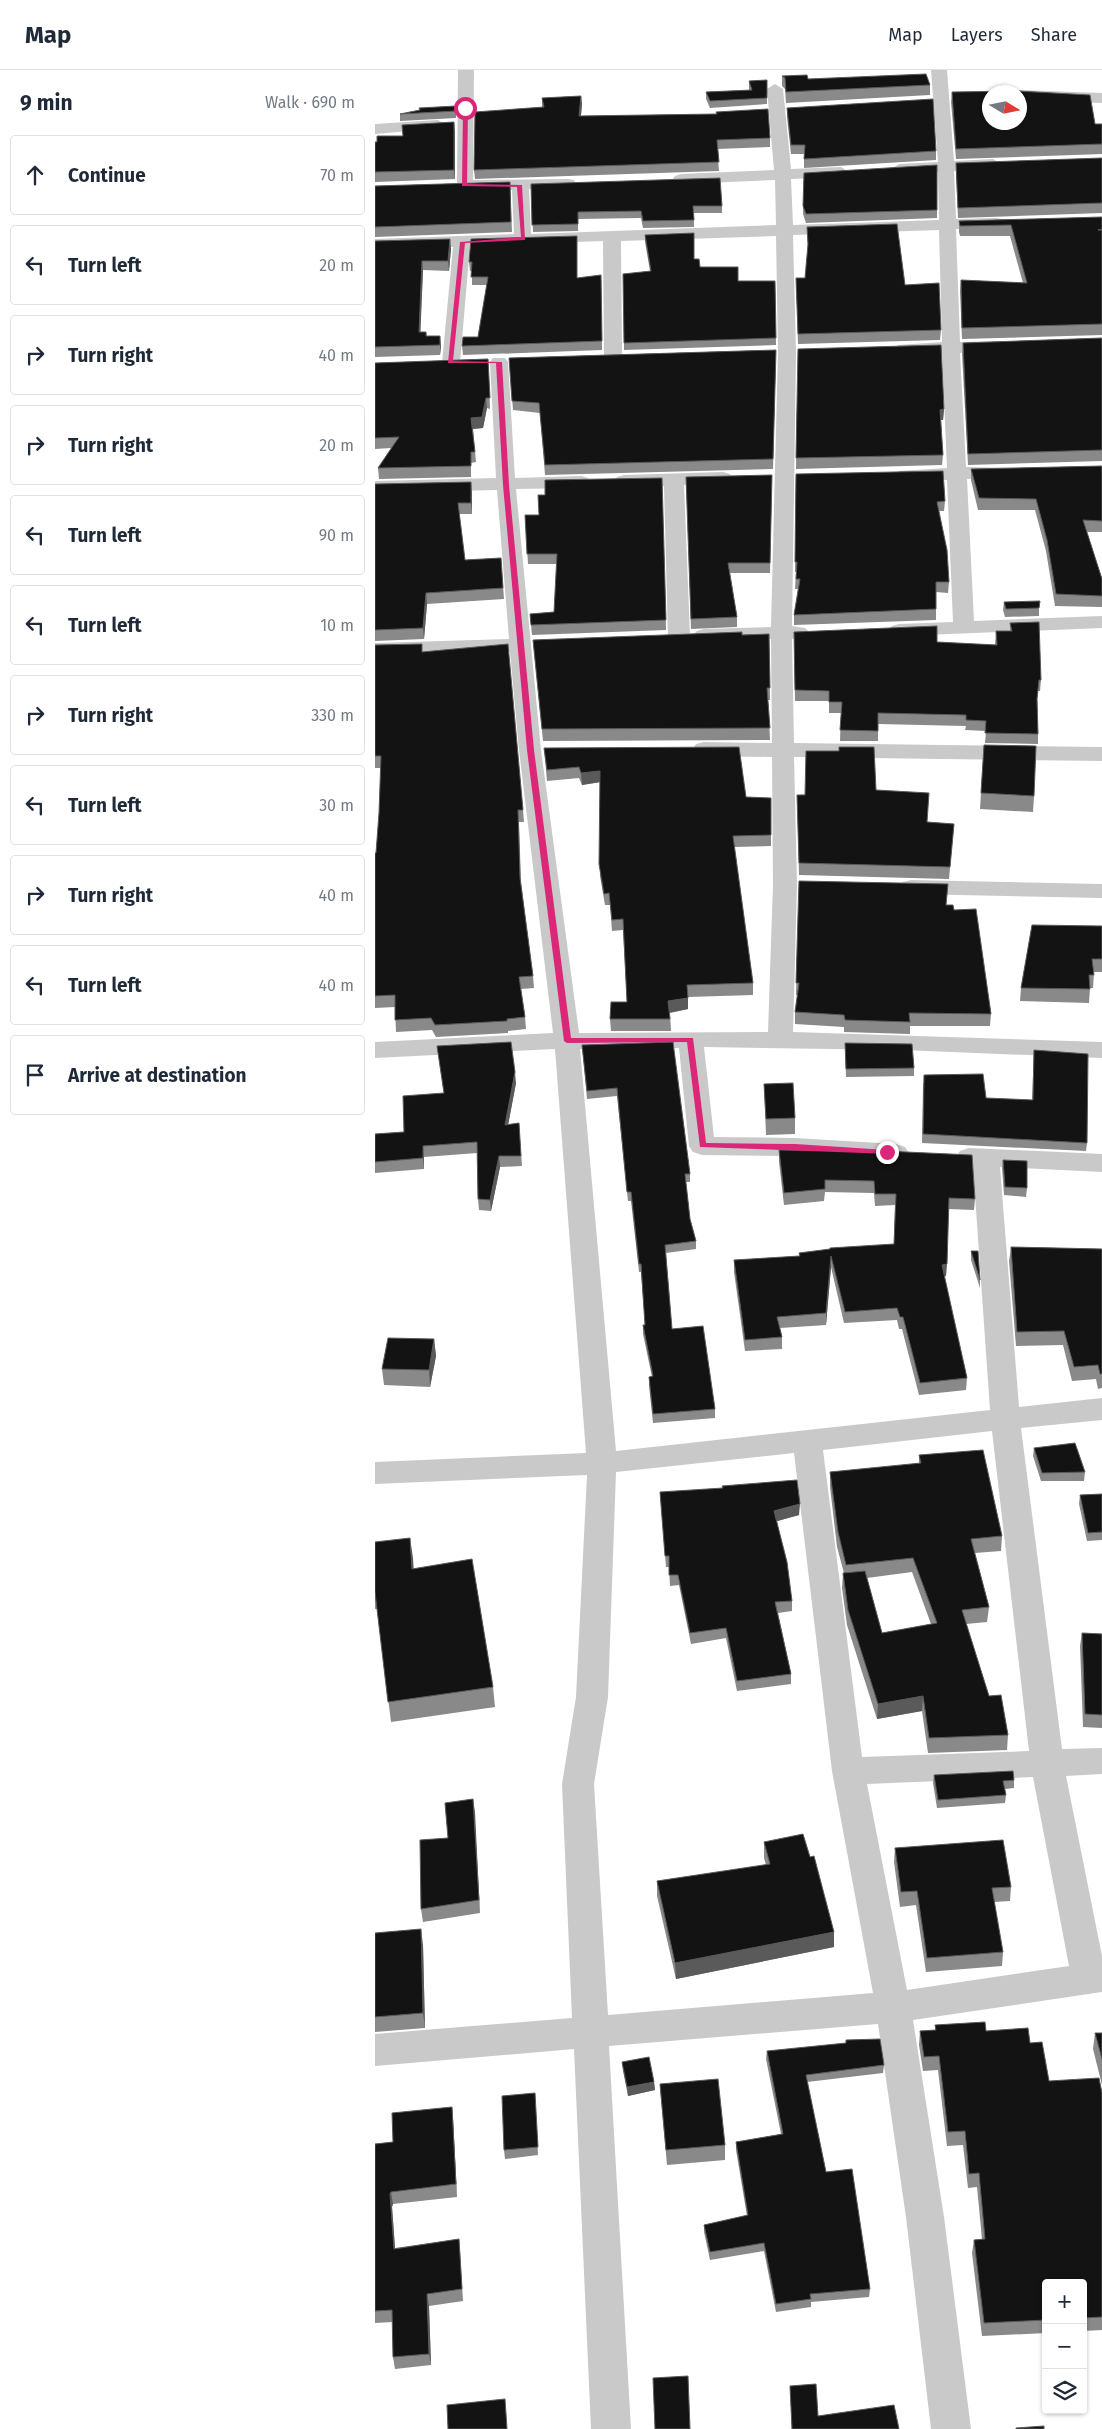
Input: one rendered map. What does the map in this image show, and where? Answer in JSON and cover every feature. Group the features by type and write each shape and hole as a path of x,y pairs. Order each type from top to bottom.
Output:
{"street":[{"path":"465,186 466,70"},
{"path":"939,70 946,166 946,224 964,628"},
{"path":"775,88 783,176 787,352 781,632 784,749 795,884 780,1039"},
{"path":"922,102 960,93"},
{"path":"1027,95 1102,98"},
{"path":"375,129 465,124"},
{"path":"879,170 1008,164"},
{"path":"661,180 783,176 860,171"},
{"path":"445,186 586,183"},
{"path":"520,185 523,239"},
{"path":"375,244 1015,223"},
{"path":"612,237 613,357"},
{"path":"451,363 463,242"},
{"path":"883,350 1017,345"},
{"path":"594,358 633,357"},
{"path":"432,364 492,362 506,485 532,645 567,1041 602,1463 592,1697 578,1784 589,2032 611,2429"},
{"path":"885,475 1025,472"},
{"path":"375,487 743,478"},
{"path":"674,480 669,637 820,631"},
{"path":"877,630 1102,622"},
{"path":"375,649 532,645"},
{"path":"686,749 1102,754"},
{"path":"894,886 1102,891"},
{"path":"375,1050 567,1041 780,1039 967,1043 1102,1050"},
{"path":"691,1040 702,1146 795,1147 917,1154"},
{"path":"947,1156 1102,1163"},
{"path":"375,2050 893,2008 1096,1978 1047,1762 1005,1418 986,1158"},
{"path":"375,1473 602,1463 1102,1409"},
{"path":"807,1442 835,1680 848,1771 893,2008 925,2217 951,2429"},
{"path":"848,1771 1102,1761"}],"building":[{"path":"926,74 930,85 786,92 785,78 782,76 807,75 808,79"},
{"path":"767,80 767,98 710,101 706,92 752,90 749,81"},
{"path":"952,92 982,92 982,130 1027,130 1027,92 1090,95 1095,124 1102,124 1102,144 956,149"},
{"path":"581,96 579,116 717,114 716,112 768,109 770,138 717,140 719,162 474,170 475,112 544,107 542,98"},
{"path":"933,99 936,151 804,159 805,145 791,145 787,108"},
{"path":"456,106 456,111 400,114 420,110 419,108"},
{"path":"454,122 454,170 375,172 375,142 377,142 377,136 403,136 402,125"},
{"path":"1102,158 1102,203 958,208 956,163"},
{"path":"937,165 937,210 806,214 803,206 804,173"},
{"path":"720,178 722,206 693,206 694,220 643,221 641,211 578,212 578,224 532,225 531,184"},
{"path":"510,182 511,222 375,227 375,186"},
{"path":"1102,217 1102,229 1098,230 1102,230 1102,324 962,328 961,280 1027,283 1011,225 960,226 959,221"},
{"path":"897,224 905,285 939,283 941,330 798,334 796,278 805,278 808,244 807,227"},
{"path":"694,233 694,259 699,259 700,267 738,267 738,281 775,281 776,338 624,343 623,274 651,271 645,235"},
{"path":"577,236 577,278 601,275 602,341 462,346 463,337 478,337 488,277 471,277 472,262 469,262 471,239"},
{"path":"450,239 448,261 422,261 419,332 426,332 426,336 440,336 440,345 375,347 375,241"},
{"path":"1102,338 1102,450 968,454 963,343"},
{"path":"941,345 944,409 940,410 943,455 796,458 798,349"},
{"path":"776,350 773,459 545,465 539,403 512,401 509,358"},
{"path":"488,359 490,398 486,398 482,417 471,418 475,452 471,452 471,466 378,468 399,437 375,438 375,363"},
{"path":"1102,466 1102,521 1083,520 1102,579 1102,596 1056,594 1047,540 1036,499 979,498 971,469"},
{"path":"943,471 945,501 937,502 947,550 949,582 936,582 936,609 794,615 800,579 796,579 797,562 795,562 796,474"},
{"path":"772,475 770,563 728,563 737,617 691,619 686,477"},
{"path":"662,478 666,620 531,625 530,614 554,612 557,554 527,554 525,515 539,515 538,495 545,495 545,480"},
{"path":"471,482 471,503 458,503 465,560 501,558 503,588 426,593 423,628 375,630 375,484"},
{"path":"1040,601 1039,608 1006,609 1004,602"},
{"path":"1039,622 1041,680 1039,680 1037,699 1038,734 985,733 986,721 966,720 966,715 878,713 878,731 840,730 842,702 829,702 829,691 795,690 794,632 937,626 937,642 997,645 996,631 1012,631 1010,623"},
{"path":"742,632 742,635 769,634 770,688 767,688 770,728 542,729 533,640"},
{"path":"422,644 422,652 508,644 523,810 518,810 520,878 533,976 519,977 525,1017 507,1019 507,1021 435,1025 431,1018 395,1020 395,995 375,996 375,853 379,813 381,756 375,756 375,645"},
{"path":"984,745 1036,746 1034,796 981,793"},
{"path":"739,747 746,797 771,798 771,835 733,836 753,983 687,985 688,998 668,1001 670,1019 610,1019 611,1002 627,1002 623,919 612,920 609,893 604,894 599,864 600,771 581,773 579,767 547,770 544,748"},
{"path":"839,747 874,747 876,790 929,793 927,822 954,824 950,867 799,863 797,795 805,795 806,751 839,751"},
{"path":"799,881 948,884 946,905 953,905 954,910 976,909 991,1014 909,1013 910,1022 845,1020 844,1015 795,1012 799,983 796,983"},
{"path":"1032,925 1102,926 1102,959 1092,959 1094,975 1089,975 1090,989 1021,988"},
{"path":"511,1042 515,1072 505,1125 519,1123 521,1156 499,1156 490,1200 478,1199 477,1142 423,1146 423,1158 375,1162 375,1134 404,1132 403,1096 444,1093 437,1046"},
{"path":"673,1042 690,1174 685,1174 690,1219 696,1241 665,1245 672,1329 703,1326 715,1409 653,1414 649,1377 653,1376 643,1325 645,1325 641,1264 639,1264 631,1192 627,1192 617,1088 587,1091 582,1045"},
{"path":"845,1043 912,1044 914,1068 846,1069"},
{"path":"1034,1050 1088,1054 1087,1143 923,1134 924,1075 983,1074 986,1098 1033,1100"},
{"path":"793,1083 795,1118 766,1119 764,1084"},
{"path":"779,1150 884,1151 972,1155 975,1199 949,1198 947,1264 942,1265 967,1378 920,1383 903,1317 900,1317 897,1308 845,1312 831,1256 826,1313 777,1317 782,1337 745,1340 734,1260 800,1256 799,1253 830,1248 894,1244 896,1194 875,1194 874,1181 825,1180 825,1189 784,1193"},
{"path":"1003,1160 1027,1161 1027,1188 1005,1187"},
{"path":"1011,1247 1102,1249 1102,1374 1100,1374 1098,1365 1074,1367 1064,1331 1017,1332"},
{"path":"971,1251 978,1251 980,1280"},
{"path":"388,1338 434,1339 429,1370 382,1369"},
{"path":"1075,1443 1085,1472 1042,1473 1034,1448"},
{"path":"983,1450 1002,1536 971,1539 989,1607 962,1610 989,1696 1001,1695 1008,1735 929,1738 923,1696 878,1704 848,1610 843,1573 865,1571 882,1633 937,1623 913,1558 846,1565 838,1532 830,1472 921,1463 919,1455"},
{"path":"797,1480 800,1504 774,1511 787,1562 792,1601 775,1602 791,1674 737,1681 726,1628 690,1633 678,1575 669,1575 669,1556 665,1556 660,1492 723,1488 722,1486"},
{"path":"1102,1494 1102,1532 1088,1533 1080,1495"},
{"path":"410,1538 412,1569 472,1559 493,1687 388,1702 375,1592 375,1542"},
{"path":"1082,1633 1102,1634 1102,1715 1085,1714"},
{"path":"1013,1771 1014,1780 1003,1781 1006,1795 938,1800 934,1775"},
{"path":"473,1799 479,1900 421,1909 420,1840 448,1838 445,1803"},
{"path":"803,1834 810,1857 814,1856 834,1932 675,1963 657,1881 770,1864 764,1842"},
{"path":"1003,1840 1011,1887 992,1888 1003,1952 927,1958 917,1891 901,1892 895,1848"},
{"path":"421,1929 423,2013 375,2017 375,1933"},
{"path":"985,2022 986,2031 1028,2028 1030,2043 1042,2042 1049,2081 1099,2078 1102,2093 1102,2317 1087,2318 1087,2279 1042,2279 1042,2320 984,2323 974,2240 985,2239 979,2173 969,2174 965,2131 948,2132 939,2056 924,2057 920,2031 936,2030 935,2025"},
{"path":"1095,2033 1102,2033 1102,2059"},
{"path":"880,2039 884,2065 806,2075 826,2172 852,2169 870,2289 810,2294 811,2299 776,2304 764,2243 710,2252 704,2225 748,2215 736,2142 783,2134 767,2051 846,2043 846,2040"},
{"path":"649,2057 654,2082 627,2087 622,2062"},
{"path":"718,2079 725,2145 666,2150 660,2084"},
{"path":"535,2093 538,2147 504,2150 502,2096"},
{"path":"452,2107 456,2184 391,2192 390,2194 394,2249 459,2239 462,2289 427,2294 429,2354 393,2357 392,2310 375,2311 375,2144 393,2142 392,2113"},
{"path":"688,2376 690,2429 655,2429 653,2378"},
{"path":"816,2384 818,2416 894,2405 899,2429 792,2429 790,2386"},
{"path":"505,2399 507,2429 448,2429 447,2405"},
{"path":"1044,2426 1044,2429 1016,2429 1016,2428"}],"route":[{"path":"465,108 465,186 520,185 523,239 463,242 451,363 499,362 506,485 522,645 530,750 567,1041 691,1040 702,1146 795,1147 887,1152"}]}
